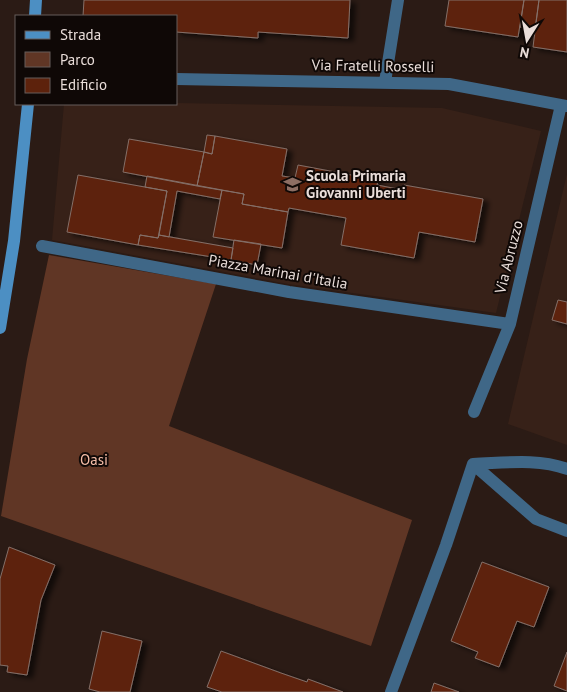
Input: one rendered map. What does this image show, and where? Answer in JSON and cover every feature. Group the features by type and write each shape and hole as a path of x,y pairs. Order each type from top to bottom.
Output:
{"street":[{"path":"35,15 36,0"},
{"path":"385,82 398,0"},
{"name":"Via Fratelli Rosselli","path":"178,79 449,84 564,105"},
{"path":"0,328 14,241 28,105"},
{"name":"Via Abruzzo","path":"474,412 510,324 564,105"},
{"name":"Piazza Marinai d'Italia","path":"42,246 289,292 510,324"},
{"path":"473,464 512,462 552,464 567,469"},
{"path":"473,464 536,518 567,531"},
{"path":"391,692 446,545 473,464"}],"shaded area":[{"name":"Scuola Primaria Giovanni Uberti","path":"178,103 442,108 541,131 496,313 288,284 52,240 64,105 178,105"},
{"path":"567,174 567,445 508,424"}],"green space":[{"name":"Oasi","path":"49,255 216,284 169,426 412,520 371,646 1,516 27,359"}],"building":[{"path":"84,0 350,0 348,38 258,32 258,38 178,32 178,15 83,15"},
{"path":"449,0 524,0 518,37 445,26"},
{"path":"524,0 539,0 535,29 520,27"},
{"path":"539,0 567,0 567,52 533,47"},
{"path":"207,135 215,136 212,154 204,152"},
{"path":"215,136 287,149 282,176 295,178 298,165 378,180 377,185 403,190 404,185 483,199 475,242 419,232 414,258 341,245 346,218 289,208 288,212 242,204 244,194 197,186 204,152 212,154"},
{"path":"129,139 204,152 197,186 123,172"},
{"path":"78,175 167,191 158,238 140,235 138,245 67,232"},
{"path":"147,176 222,190 220,199 177,191 169,237 159,235 167,191 145,187"},
{"path":"222,190 244,194 242,204 288,212 282,248 213,237"},
{"path":"140,235 158,238 159,235 233,248 231,260 138,245"},
{"path":"234,240 261,244 257,265 231,260"},
{"path":"558,300 567,302 567,324 552,320"},
{"path":"9,547 55,565 41,600 27,675 7,672 8,666 0,665 0,579"},
{"path":"482,562 549,587 534,627 517,621 499,667 475,658 478,652 451,641"},
{"path":"102,631 142,641 130,692 100,692 89,689"},
{"path":"221,651 307,682 308,679 343,692 222,692 207,687"},
{"path":"567,652 567,691 554,686"},
{"path":"434,683 459,692 431,692"}],"place":[{"name":"Scuola Primaria Giovanni Uberti","path":"292,185"}]}
